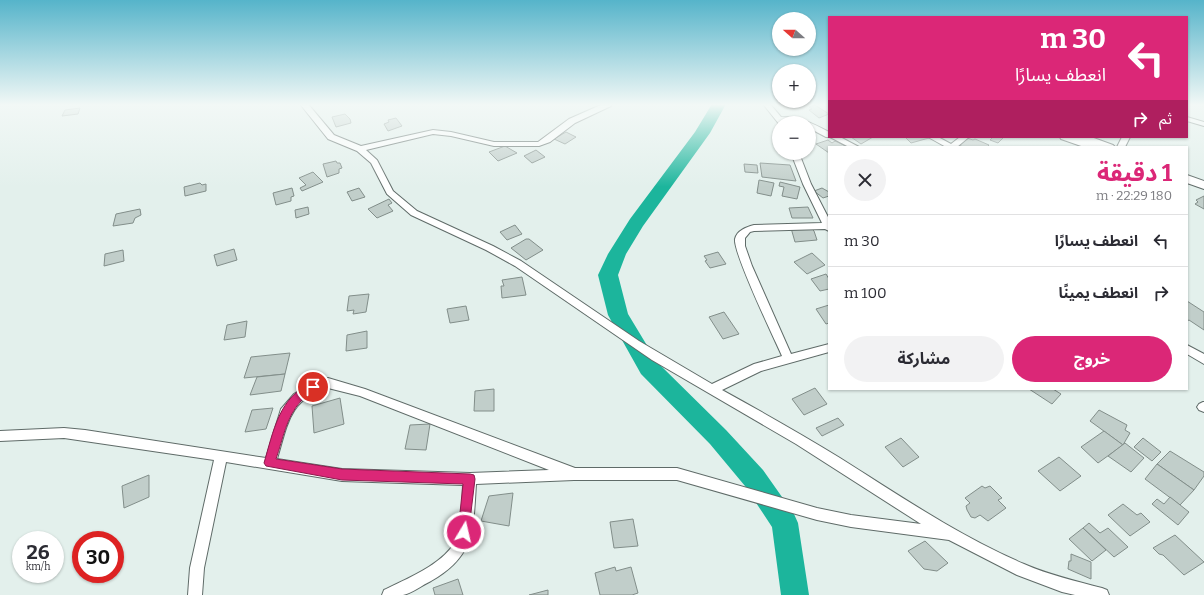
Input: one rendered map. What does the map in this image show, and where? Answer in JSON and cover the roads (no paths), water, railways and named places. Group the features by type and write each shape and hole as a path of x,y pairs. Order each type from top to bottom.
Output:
{"main road":[{"path":"1067,138 1091,146"},
{"path":"1083,138 1106,146"},
{"path":"1188,174 1204,179"},
{"path":"1188,179 1204,185"}],"street":[{"path":"327,132 331,137 360,149 374,162 390,192 402,204 430,221 500,253 551,284 580,307 635,344 799,440 951,534 1024,572 1080,593 1102,595"},
{"path":"360,149 433,132 446,133 494,144 539,144 558,132"},
{"path":"836,138 853,146"},
{"path":"934,138 950,146"},
{"path":"953,146 964,138"},
{"path":"788,358 747,266 740,246 740,238 747,230 754,228 828,227 807,184 798,160"},
{"path":"712,389 758,367 828,348"},
{"path":"1188,350 1204,360"},
{"path":"270,463 285,413 298,397 313,387 328,383 361,392 574,474"},
{"path":"0,436 64,433 85,435 342,475 470,479 574,474 677,474 817,514 851,521 951,534"},
{"path":"195,595 197,568 220,455"},
{"path":"389,595 442,565 460,547 466,518 470,479"}],"waterway":[{"path":"703,132 636,223 617,254 608,275 618,315 649,368 718,437 754,478 785,523 795,595"}]}
